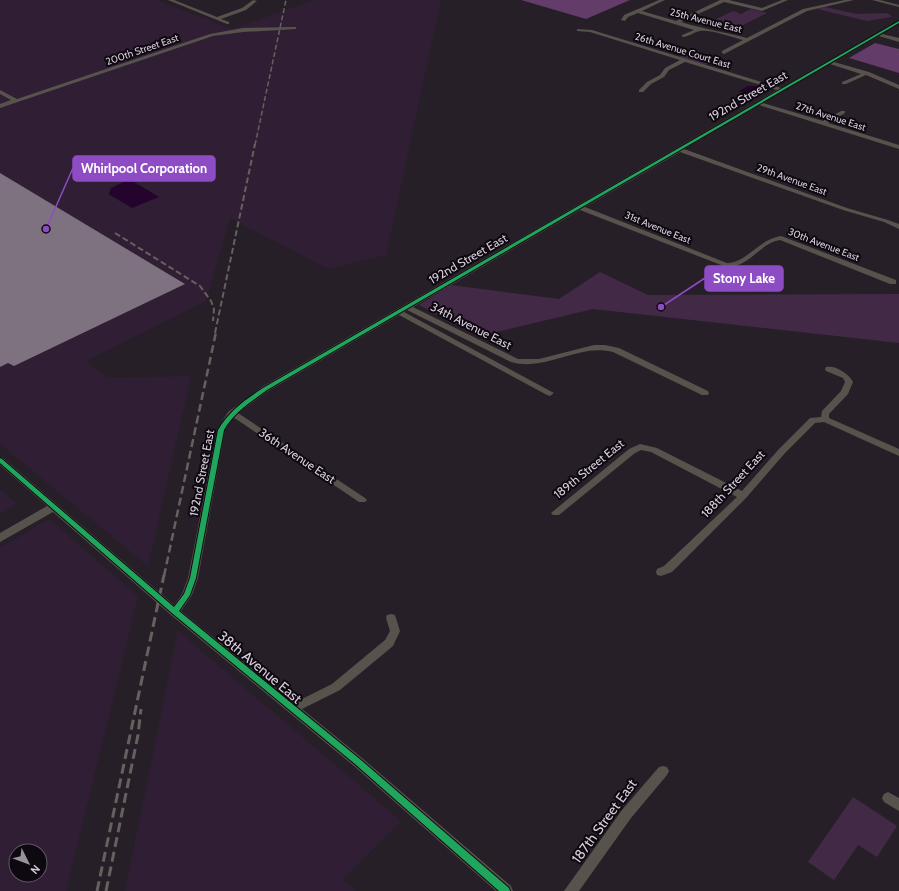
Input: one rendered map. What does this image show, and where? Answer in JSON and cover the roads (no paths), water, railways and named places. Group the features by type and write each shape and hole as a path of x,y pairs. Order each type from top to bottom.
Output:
{"street":[{"path":"170,0 227,23"},
{"path":"179,3 190,0"},
{"path":"623,20 626,16 663,0"},
{"path":"676,23 724,0 762,10 786,0"},
{"path":"724,52 806,10 852,0"},
{"path":"874,0 899,6"},
{"path":"217,19 244,9 255,1"},
{"name":"25th Avenue East","path":"638,11 676,23 724,33 748,40"},
{"name":"192nd Street East","path":"175,612 187,595 193,578 218,442 223,425 231,414 265,389 899,22"},
{"name":"200th Street East","path":"0,106 212,35 243,30 294,28"},
{"path":"684,36 700,29"},
{"name":"26th Avenue Court East","path":"579,30 590,31 781,90"},
{"path":"878,34 899,40"},
{"path":"641,91 649,83 662,76 667,70 685,60"},
{"path":"829,62 867,73 899,87"},
{"path":"844,83 867,73"},
{"path":"0,92 17,101"},
{"name":"27th Avenue East","path":"758,103 899,147"},
{"path":"824,123 843,112"},
{"name":"29th Avenue East","path":"678,149 852,211 886,221 899,227"},
{"name":"31st Avenue East","path":"579,207 730,266"},
{"name":"30th Avenue East","path":"730,266 744,260 771,240 781,238 893,282"},
{"name":"34th Avenue East","path":"407,307 509,359 522,362 536,362 588,348 605,347 616,350 706,393"},
{"path":"399,312 550,393"},
{"path":"829,369 846,376 849,382 845,392 825,413 825,419 899,453"},
{"name":"36th Avenue East","path":"231,414 238,417 362,500"},
{"name":"188th Street East","path":"661,572 668,569 743,496 782,450 813,420 825,419"},
{"name":"189th Street East","path":"556,512 639,447 654,450 743,496"},
{"name":"38th Avenue East","path":"0,460 175,612 358,762 506,891"},
{"path":"0,538 54,507"},
{"path":"292,709 336,687 389,643 395,631 390,618"},
{"name":"187th Street East","path":"571,891 592,864 636,800 663,770"}],"railway":[{"path":"255,145 286,0"},
{"path":"215,333 255,144"},
{"path":"115,233 200,286 211,301 214,309 213,321"},
{"path":"164,576 216,332"},
{"path":"97,891 164,575"},
{"path":"106,891 138,735 141,709"}],"place":[{"name":"Whirlpool Corporation","path":"46,229"},
{"name":"Stony Lake","path":"661,307"}]}
